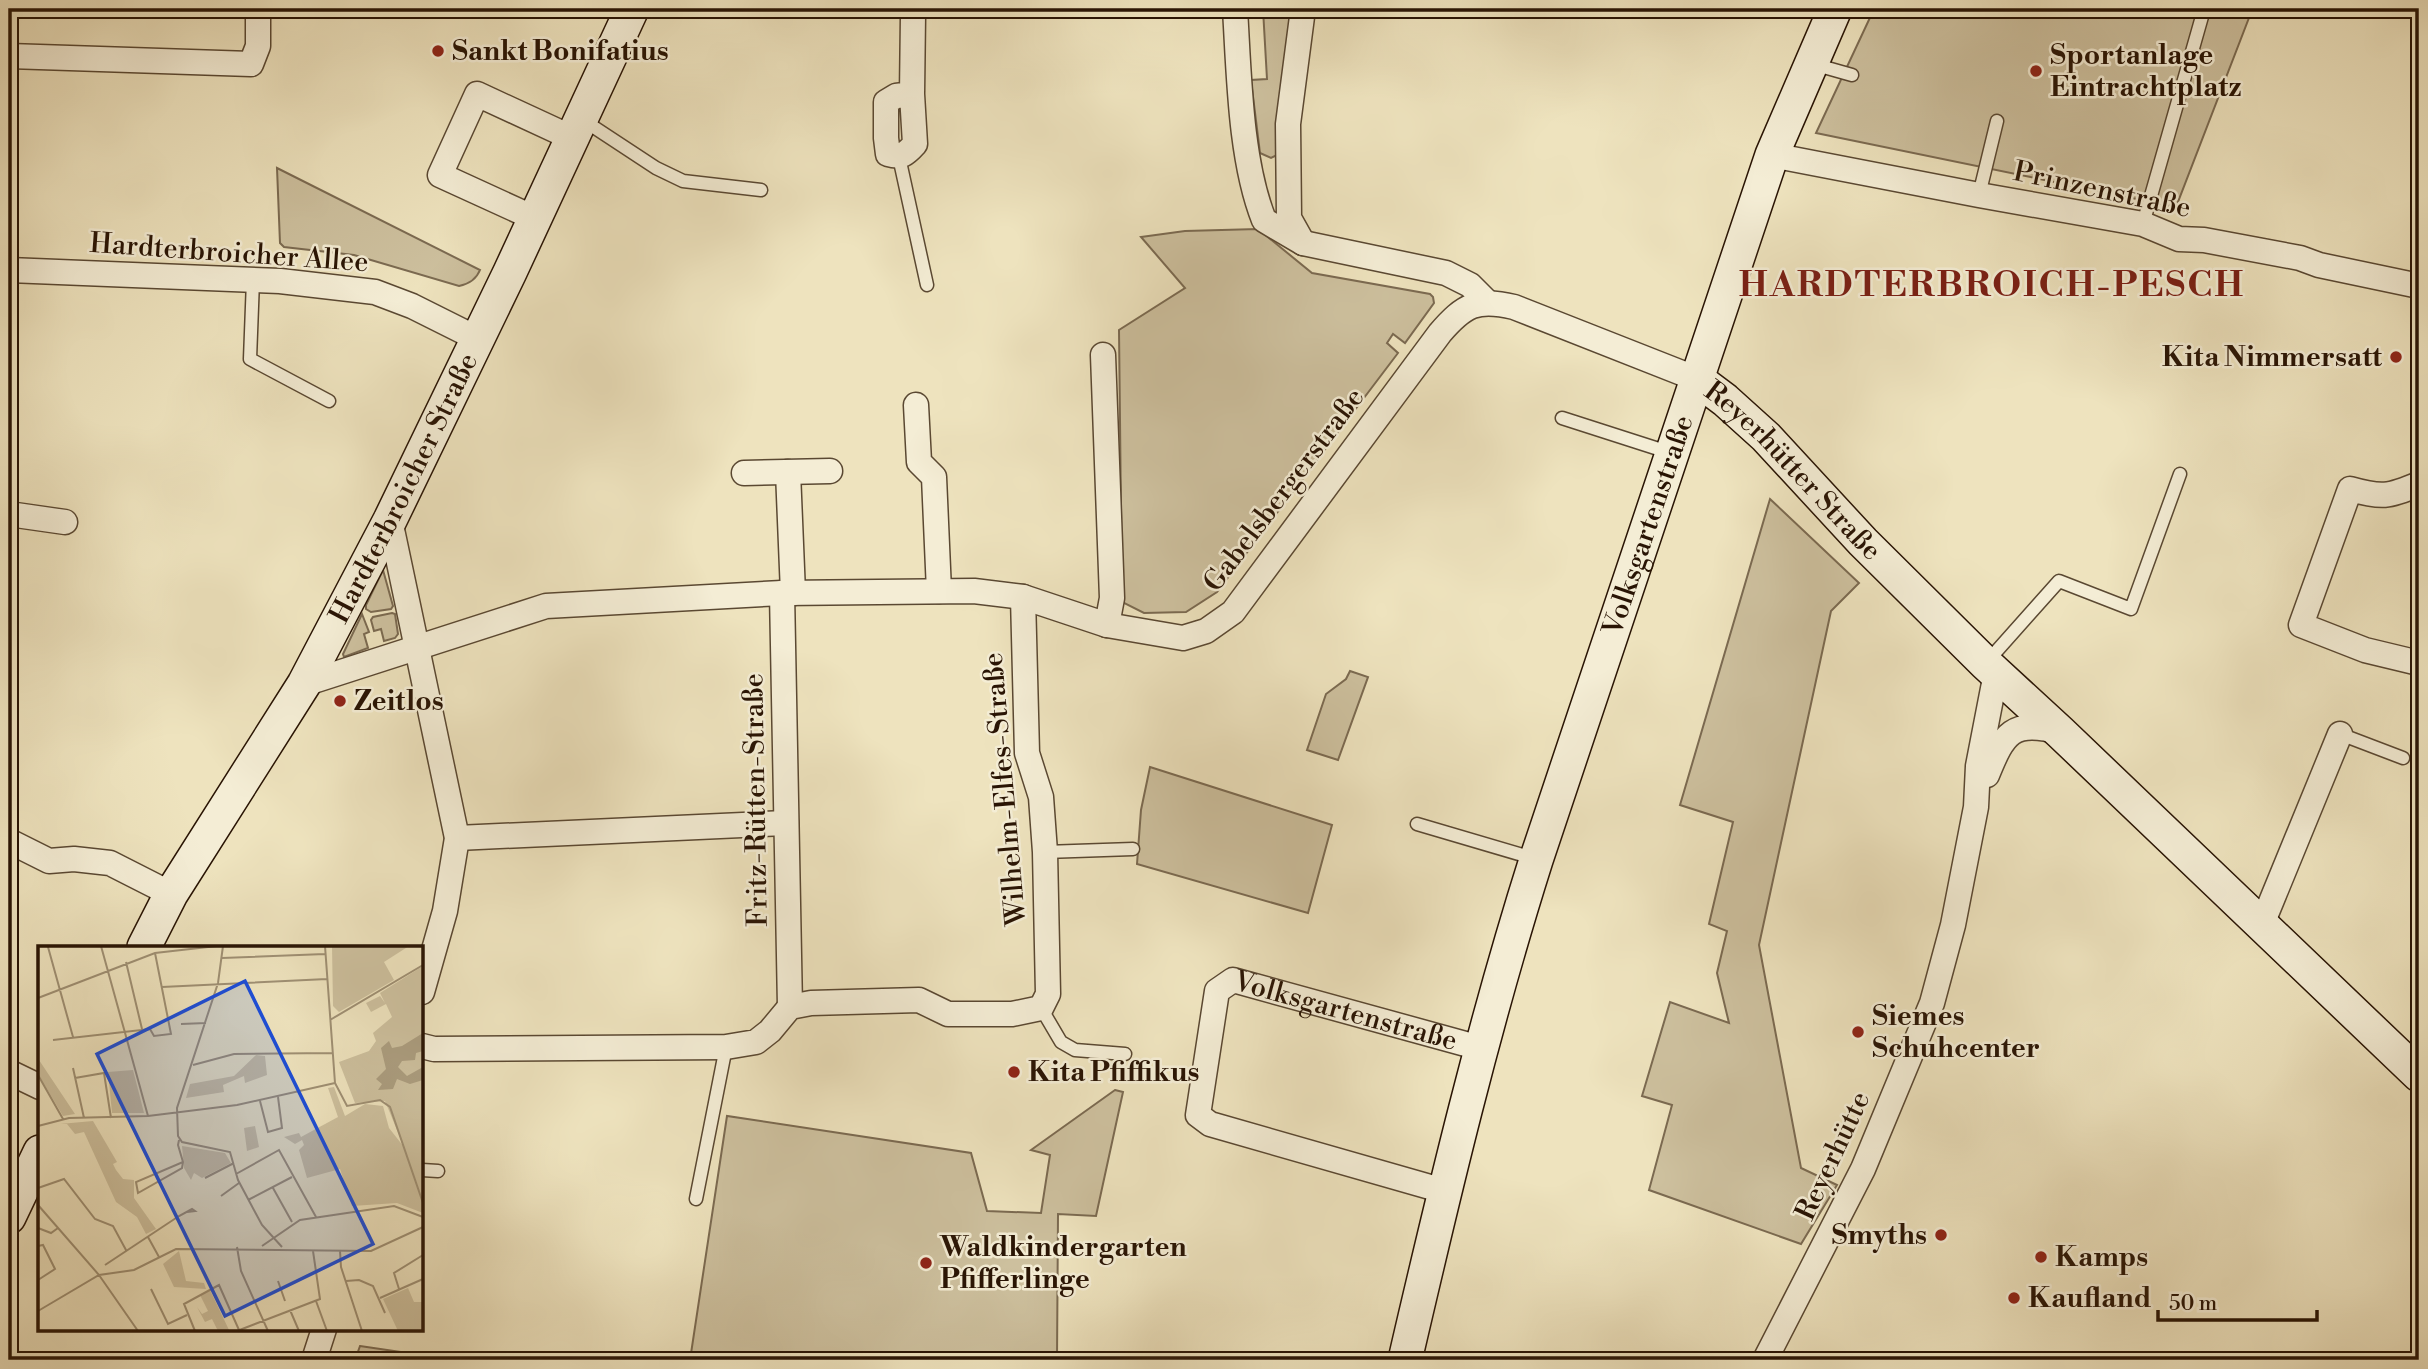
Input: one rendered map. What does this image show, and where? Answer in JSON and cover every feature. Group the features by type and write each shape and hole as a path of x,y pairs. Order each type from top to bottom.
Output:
{"street":[{"path":"9,56 251,64 258,46 258,9"},
{"name":"Hardterbroicher Straße","path":"145,946 171,894 304,684 390,520 632,9"},
{"path":"899,157 906,155 915,144 911,9"},
{"name":"Reyerhütter Straße","path":"1235,9 1239,81 1250,169 1264,220 1314,246 1446,272 1470,285 1488,303 1514,307 1697,379 1766,437 1863,542 1991,668 2419,1074"},
{"path":"1303,9 1288,124 1289,218 1314,246"},
{"name":"Volksgartenstraße","path":"1405,1360 1480,1048 1536,860 1772,155 1835,9"},
{"path":"534,218 440,176 477,94 575,128"},
{"name":"Prinzenstraße","path":"1772,155 2143,224 2179,239 2204,240 2300,258 2319,265 2419,286"},
{"path":"1250,169 1289,168"},
{"name":"Hardterbroicher Allee","path":"9,270 253,279 375,292 412,306 476,338"},
{"name":"Gabelsbergerstraße","path":"304,684 546,606 788,593 974,591 1023,597 1107,625 1183,638 1206,631 1233,612 1456,314 1472,304 1488,303"},
{"path":"1103,355 1112,598 1107,625"},
{"path":"916,405 919,462 934,477 939,591"},
{"path":"744,473 830,471"},
{"path":"788,472 788,593"},
{"path":"2419,484 2389,496 2370,495 2350,489 2301,625 2365,650 2419,663"},
{"path":"9,514 65,522"},
{"path":"390,520 457,838 445,911 424,985"},
{"name":"Fritz-Rütten-Straße","path":"788,593 786,823 790,1007"},
{"name":"Wilhelm-Elfes-Straße","path":"1023,597 1027,753 1041,797 1045,852 1048,994 1041,1008"},
{"name":"Reyerhütte","path":"1765,1360 1863,1168 1927,1018 1953,925 1976,807 1978,766 1991,668"},
{"name":"Reyerhütte","path":"1976,807 2003,740 2019,729 2037,726 2060,732"},
{"path":"2262,924 2340,734"},
{"path":"457,838 786,823"},
{"path":"9,841 50,861 74,859 110,863 171,894"},
{"name":"Volksgartenstraße","path":"1444,1191 1210,1124 1198,1115 1217,991 1233,980 1480,1048"},
{"path":"424,1046 434,1049 726,1046 756,1042 770,1031 790,1007 811,1003 919,1000 948,1014 1012,1014 1041,1008"},
{"path":"9,1072 38,1086"},
{"path":"9,1217 38,1156"},
{"path":"314,1360 324,1330"}],"lane":[{"path":"2143,224 2203,13"},
{"path":"1810,63 1852,75"},
{"path":"1979,195 1997,121"},
{"path":"575,128 683,181 761,190"},
{"path":"899,157 927,285"},
{"path":"253,279 250,359 328,401"},
{"path":"1562,418 1671,453"},
{"path":"1991,668 2059,581 2131,609 2180,474"},
{"path":"2340,734 2403,758"},
{"path":"1417,824 1536,860"},
{"path":"1045,852 1133,849"},
{"path":"1041,1008 1061,1042 1075,1050 1125,1054"},
{"path":"696,1199 726,1046"},
{"path":"424,1170 438,1171"}],"shaded area":[{"path":"1263,9 1295,9 1277,155 1271,158 1260,153 1251,80 1267,79"},
{"name":"Sportanlage Eintrachtplatz","path":"1874,9 2252,10 2176,207 1816,133"},
{"path":"277,168 480,270 472,281 459,286 354,255 284,247 280,243"},
{"path":"1258,229 1312,273 1430,294 1434,303 1405,343 1393,334 1387,343 1398,353 1217,592 1186,612 1144,613 1122,602 1119,330 1185,288 1141,237 1185,231"},
{"path":"1770,499 1859,583 1831,611 1759,945 1801,1168 1837,1185 1801,1244 1649,1190 1672,1105 1642,1096 1670,1002 1729,1023 1717,973 1727,931 1709,924 1733,822 1680,805"},
{"path":"383,570 393,606 391,609 371,612 366,609 366,605"},
{"path":"362,614 369,632 364,634 368,648 344,657 343,654"},
{"path":"395,614 398,634 395,638 384,641 381,629 374,631 371,620 373,617"},
{"path":"1350,671 1368,677 1338,760 1307,750 1326,694 1346,679"},
{"path":"1150,767 1332,825 1308,913 1137,864 1141,810"},
{"path":"1115,1090 1123,1092 1096,1216 1058,1214 1057,1360 690,1360 727,1116 971,1153 987,1211 1041,1213 1050,1155 1031,1150"},
{"path":"360,1346 455,1360 355,1360"}],"place":[{"name":"Sankt Bonifatius","path":"438,51"},
{"name":"Sportanlage Eintrachtplatz","path":"2036,71"},
{"name":"Kita Nimmersatt","path":"2396,357"},
{"name":"Zeitlos","path":"340,701"},
{"name":"Siemes Schuhcenter","path":"1858,1032"},
{"name":"Kita Pfiffikus","path":"1014,1072"},
{"name":"Smyths","path":"1941,1235"},
{"name":"Kamps","path":"2041,1257"},
{"name":"Waldkindergarten Pfifferlinge","path":"926,1263"},
{"name":"Kaufland","path":"2014,1298"}],"district":[{"name":"HARDTERBROICH-PESCH","path":"1992,285"}]}
